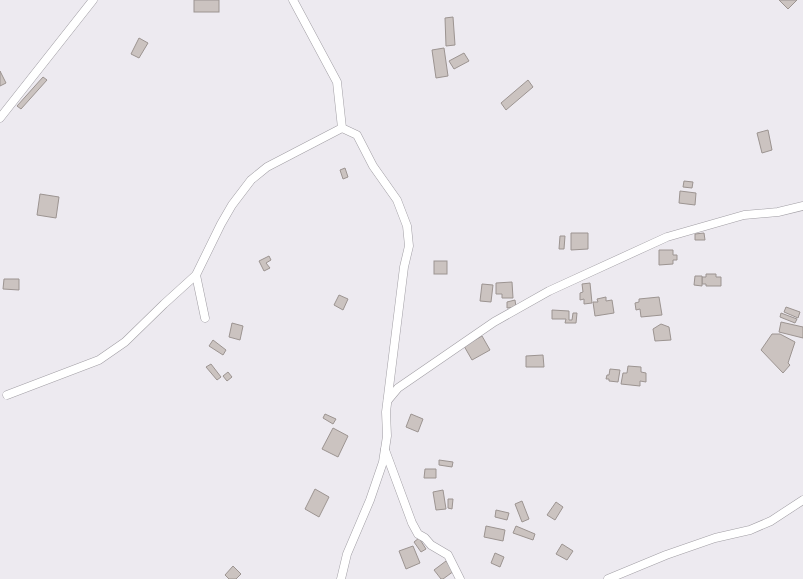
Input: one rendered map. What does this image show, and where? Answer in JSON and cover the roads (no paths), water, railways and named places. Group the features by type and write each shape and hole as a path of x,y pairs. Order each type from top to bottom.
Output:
{"street":[{"path":"0,118 93,0"},
{"path":"293,0 337,82 342,128"},
{"path":"7,395 99,360 125,342 164,304 196,276 228,212 251,180 267,167 342,128"},
{"path":"341,579 347,554 377,480 385,450 387,436 386,412 404,267 409,246 407,226 397,200 373,166 357,135 342,128"},
{"path":"388,400 398,388 487,326 549,291 667,237 744,215 778,212 803,206"},
{"path":"196,276 205,318"},
{"path":"385,450 412,523 418,534 425,538 431,545 448,555 460,579"},
{"path":"608,579 666,555 715,538 750,530 771,521 803,500"}]}
